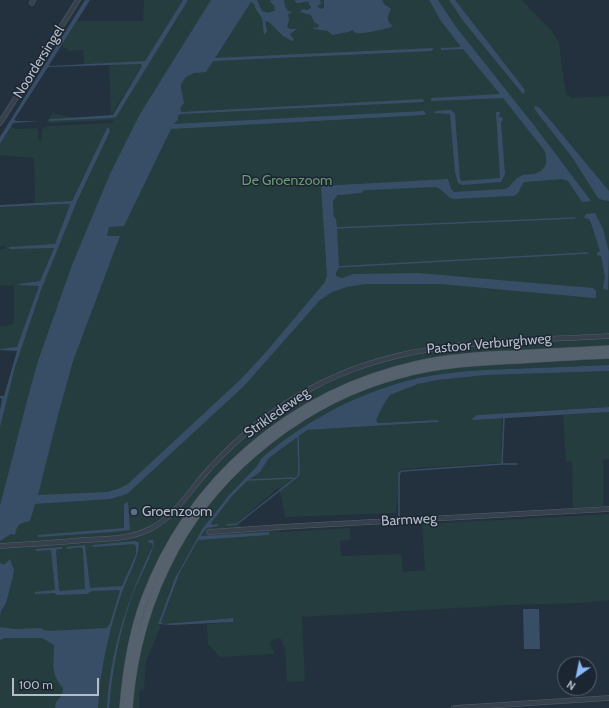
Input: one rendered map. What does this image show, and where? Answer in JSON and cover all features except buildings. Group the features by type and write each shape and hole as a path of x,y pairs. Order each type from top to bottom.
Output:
{"main road":[{"name":"Strikledeweg","path":"123,708 127,664 135,631 152,582 171,543 208,490 248,448 271,430 320,399 347,386 375,375 419,363 440,359 490,355 609,349"},
{"name":"Strikledeweg","path":"129,708 134,665 142,632 151,604 176,548 191,523 213,494 253,454 277,434 304,416 348,392 376,382 421,370 462,363 609,355"}],"street":[{"name":"Noordersingel","path":"0,122 77,0"},
{"name":"Pastoor Verburghweg","path":"0,546 129,536 150,529 174,512 210,468 240,438 285,403 313,387 351,370 402,354 460,344 609,336"},
{"name":"Barmweg","path":"209,532 288,526 609,509"},
{"path":"454,708 609,698"}],"green space":[{"path":"144,0 183,0 145,61 84,65 83,50 69,51 62,45 77,21 143,21"},
{"name":"De Groenzoom","path":"187,0 522,0 551,30 559,42 566,94 571,98 609,96 609,333 467,341 427,346 374,360 341,372 257,422 179,503 181,507 218,463 251,432 270,417 311,392 356,371 402,357 425,352 470,346 609,338 609,347 399,367 248,447 145,594 121,708 0,708 0,418 8,386 28,324 50,262 86,170 72,201 35,204 34,158 0,155 0,144 11,126 16,129 37,128 38,139 42,141 42,130 46,126 112,123 113,120 49,123 47,120 53,113 70,118 50,119 50,121 114,117"},
{"path":"140,64 142,66 111,116 109,65"},
{"path":"69,204 70,206 55,245 36,247 54,247 40,281 18,284 39,286 17,348 0,349 0,326 7,326 14,323 14,286 0,285 0,249 5,249 5,246 0,247 0,207"},
{"path":"609,357 609,365 453,373 390,386 354,400 314,420 266,454 257,466 229,495 210,519 180,567 158,624 160,625 160,628 146,662 144,690 141,690 139,693 139,708 131,708 138,654 160,584 189,529 224,485 267,444 323,407 388,380 450,367"},
{"path":"609,371 609,407 477,415 502,419 501,463 401,469 396,513 285,517 279,487 237,523 242,528 279,529 280,532 350,528 350,540 340,541 341,556 401,554 403,572 425,570 422,524 609,514 609,600 582,603 509,605 302,617 305,681 287,682 285,647 283,646 282,640 279,638 272,640 270,643 274,654 220,657 208,644 207,624 233,622 233,618 163,624 161,622 180,572 198,540 269,535 201,537 207,528 218,526 218,524 212,525 211,523 233,495 246,482 260,472 269,458 307,430 438,422 438,420 378,423 376,420 390,395 418,384 438,380 486,375"},
{"path":"609,412 609,459 603,460 603,506 573,508 572,461 566,462 563,415"}],"water":[{"path":"85,0 90,0 49,65 50,66 145,61 183,0 188,0 116,117 49,120 113,115 142,66 141,64 48,67 14,120 40,121 13,123 0,144 0,137"},
{"path":"211,0 257,0 262,11 272,12 275,10 274,5 270,2 271,0 284,0 288,11 292,12 288,14 289,20 287,27 290,29 297,29 290,34 294,40 292,41 283,36 269,22 265,21 267,31 264,35 262,18 255,8 255,5 251,2 215,58 433,49 432,51 213,61 206,72 194,73 186,77 181,84 184,103 180,108 181,112 423,99 424,102 181,114 178,115 178,120 173,124 424,111 426,114 171,129 124,226 109,227 107,236 120,236 73,361 38,495 107,492 128,484 241,379 266,352 325,282 327,275 321,186 448,179 451,189 454,192 505,189 521,176 537,173 544,168 546,158 544,150 503,98 431,101 431,98 500,94 463,49 441,50 441,48 461,47 441,21 429,0 438,0 456,27 533,124 591,201 582,202 568,181 562,179 524,182 518,193 514,196 453,199 437,187 348,191 338,194 333,201 336,276 342,278 354,274 418,273 593,288 596,291 596,297 440,284 366,284 347,287 332,292 320,300 244,386 127,494 110,499 35,504 30,521 24,522 20,525 17,528 15,535 11,534 0,541 0,506 28,397 38,361 72,265 110,174 140,114"},
{"path":"295,0 320,0 321,4 317,6 321,9 324,8 324,0 382,0 384,4 391,9 388,20 393,26 370,32 356,33 353,30 332,35 328,31 314,29 313,27 317,28 319,25 314,22 311,15 300,12 303,9 307,10 311,8 309,2 306,1 296,3"},
{"path":"449,0 455,0 525,90 524,94 464,22"},
{"path":"535,106 540,108 609,191 609,201 598,198 572,157 534,108"},
{"path":"451,110 455,114 460,179 462,181 500,178 496,112 500,112 499,117 502,117 503,120 501,122 505,174 501,182 462,185 458,183 455,172 450,114 434,113 436,111"},
{"path":"107,128 109,128 110,131 77,201 41,290 15,367 0,427 0,410 2,399 0,396 4,396 17,351 0,349 17,347 39,286 18,284 40,281 54,248 9,249 9,247 55,244 70,205 0,207 0,205 72,201"},
{"path":"595,213 603,229 609,252 608,290 604,289 603,287 605,277 601,256 597,255 600,251 591,223 589,219 584,218 586,214"},
{"path":"609,365 609,371 486,375 438,380 418,384 390,395 376,420 378,423 438,420 438,422 307,430 269,458 260,472 246,482 233,495 211,523 212,525 218,524 218,526 207,528 201,536 269,532 269,535 198,540 180,572 161,622 163,624 233,618 233,622 172,625 158,624 175,578 203,528 229,495 257,466 266,454 325,414 372,392 425,377 481,370"},
{"path":"609,407 609,412 472,419 477,415"},
{"path":"126,502 128,503 130,530 38,537 38,535 124,528 124,505"},
{"path":"149,540 153,540 154,545 134,590 153,546 152,543 148,542"},
{"path":"135,541 139,543 138,550 121,595 109,636 103,665 98,708 55,708 56,702 62,695 63,688 54,673 54,645 42,638 5,638 0,640 0,627 15,629 41,628 43,630 50,631 107,628 120,591 92,591 87,594 35,594 35,592 55,590 51,550 36,551 36,549 62,547 62,549 57,549 56,552 60,591 85,589 83,549 81,547 67,549 67,547 85,545 90,588 122,586 136,554 136,546 134,544 93,547 93,545"},
{"path":"10,559 14,570 13,576 6,603 1,611 0,617 0,561 1,564 5,564"},
{"path":"132,594 123,626 112,680 109,708 107,708 112,666 116,645"},
{"path":"523,609 539,609 540,649 524,649"}],"waterway":[{"path":"340,192 360,190"},
{"path":"334,228 575,218"},
{"path":"333,220 336,267 334,270"},
{"path":"336,267 588,253"},
{"path":"504,417 502,464 517,464"},
{"path":"227,525 237,524 298,476 298,435"},
{"path":"399,516 399,473 402,471 502,464"},
{"path":"249,480 295,479"}],"place":[{"name":"Groenzoom","path":"134,512"}]}
